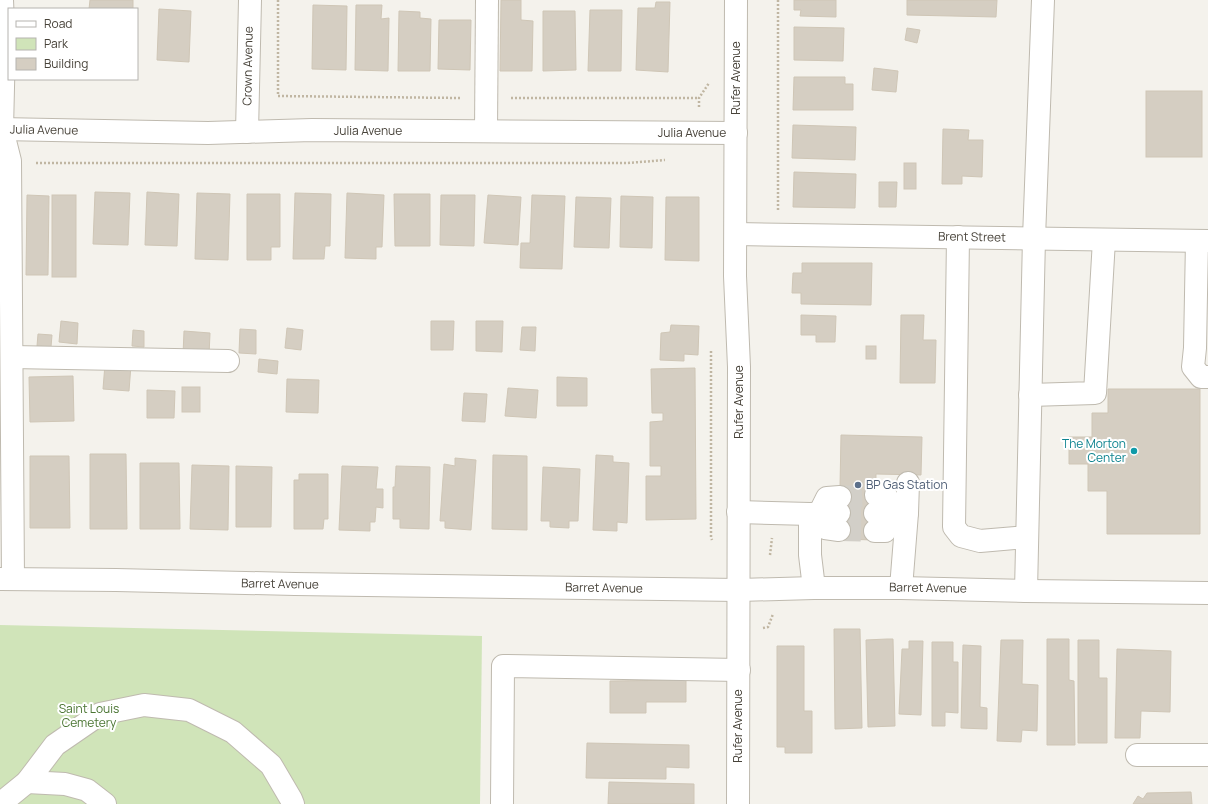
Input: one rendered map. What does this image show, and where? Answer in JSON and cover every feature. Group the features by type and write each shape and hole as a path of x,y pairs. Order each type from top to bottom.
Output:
{"street":[{"path":"2,0 4,46 1,129 10,160 12,357 7,579"},
{"name":"Crown Avenue","path":"247,132 250,0"},
{"path":"486,131 487,0"},
{"name":"Rufer Avenue","path":"736,0 735,276 739,367 738,804"},
{"path":"1026,591 1034,238 1043,0"},
{"name":"Julia Avenue","path":"1,129 208,133 312,130 736,133"},
{"name":"Brent Street","path":"736,234 1202,241"},
{"path":"958,237 954,527 962,536 980,541 1027,537"},
{"path":"1030,394 1095,393 1104,240"},
{"path":"1202,241 1193,366 1201,377 1208,377"},
{"path":"12,357 228,361"},
{"path":"900,588 885,513 908,483"},
{"path":"738,512 829,514 810,555 814,588"},
{"name":"Barret Avenue","path":"7,579 739,590 900,588 1208,593"},
{"path":"502,804 503,666 739,670"},
{"path":"0,804 27,782 55,745 100,714 144,705 189,710 233,732 271,765 292,798 293,804"},
{"path":"1136,755 1208,755"},
{"path":"27,782 66,784 87,790 105,804"}],"path":[{"path":"278,0 278,96 699,98"},
{"path":"778,0 778,198 780,234"},
{"path":"34,162 628,164 666,160"},
{"path":"738,630 768,628 773,612"}],"green space":[{"name":"Saint Louis Cemetery","path":"0,625 482,636 480,804 0,804"}],"building":[{"path":"90,0 133,0 133,8 89,8"},
{"path":"501,0 521,0 521,20 533,21 532,71 500,71"},
{"path":"794,0 836,0 836,17 800,16 801,10 794,10"},
{"path":"907,0 997,0 996,17 907,15"},
{"path":"656,2 670,2 668,72 636,70 638,8 655,8"},
{"path":"313,5 347,6 346,70 312,69"},
{"path":"356,5 382,5 381,19 389,18 388,71 355,70"},
{"path":"159,9 191,11 189,62 157,60"},
{"path":"590,10 622,10 621,71 588,71"},
{"path":"399,11 420,12 420,18 431,19 430,71 398,71"},
{"path":"543,11 575,11 576,70 543,71"},
{"path":"439,20 471,20 470,70 438,69"},
{"path":"794,27 844,28 843,61 794,60"},
{"path":"907,28 920,30 917,43 905,40"},
{"path":"874,68 898,71 896,92 872,90"},
{"path":"794,77 845,77 845,84 853,84 853,110 793,110"},
{"path":"1146,91 1202,91 1202,157 1146,157"},
{"path":"793,125 856,127 855,160 792,158"},
{"path":"943,129 969,130 968,140 983,140 982,177 962,176 962,184 942,184"},
{"path":"904,163 916,163 916,189 904,189"},
{"path":"794,172 856,174 855,208 793,207"},
{"path":"879,182 897,182 896,207 879,207"},
{"path":"95,192 130,193 128,245 93,244"},
{"path":"147,192 179,194 177,246 145,245"},
{"path":"197,193 230,194 228,260 195,259"},
{"path":"295,193 331,194 330,246 325,246 324,259 293,259"},
{"path":"347,193 384,195 382,247 376,247 376,259 345,258"},
{"path":"247,194 280,194 280,247 271,247 271,260 247,260"},
{"path":"394,194 430,194 430,246 395,246"},
{"path":"27,195 49,196 48,275 26,275"},
{"path":"52,195 76,195 76,277 52,277"},
{"path":"441,195 475,195 474,246 440,245"},
{"path":"488,195 521,197 518,245 484,243"},
{"path":"532,195 565,196 562,269 520,268 521,243 530,243"},
{"path":"621,196 653,197 652,248 620,247"},
{"path":"576,197 611,198 609,248 574,247"},
{"path":"666,197 699,197 699,261 665,260"},
{"path":"802,263 872,263 871,305 801,304 801,293 792,293 793,273 802,273"},
{"path":"801,315 836,316 835,342 816,342 816,335 801,335"},
{"path":"901,315 924,315 923,340 936,340 935,383 900,383"},
{"path":"61,321 78,323 77,344 59,342"},
{"path":"431,321 454,321 453,350 431,350"},
{"path":"476,321 503,321 502,352 476,351"},
{"path":"671,325 699,326 698,355 684,354 684,361 660,360 661,333 670,332"},
{"path":"522,327 536,327 535,351 520,350"},
{"path":"287,328 303,330 301,350 285,348"},
{"path":"240,329 256,330 256,354 239,353"},
{"path":"133,330 144,331 144,347 132,346"},
{"path":"184,331 210,333 209,356 183,355"},
{"path":"38,334 52,335 51,347 37,346"},
{"path":"866,346 876,346 876,359 866,359"},
{"path":"259,359 278,361 277,374 258,372"},
{"path":"105,364 131,365 129,391 103,389"},
{"path":"695,368 696,519 646,520 646,476 661,476 661,466 650,466 650,422 663,421 663,413 652,413 651,369"},
{"path":"73,376 74,421 30,422 29,377"},
{"path":"557,377 587,378 587,406 557,406"},
{"path":"287,379 319,380 318,413 286,412"},
{"path":"182,387 200,387 200,412 182,412"},
{"path":"508,388 538,390 536,418 505,416"},
{"name":"The Morton Center","path":"1108,389 1200,389 1200,534 1107,534 1107,491 1088,491 1088,464 1069,464 1069,437 1092,437 1092,413 1108,413"},
{"path":"147,390 175,391 174,418 147,418"},
{"path":"464,393 487,394 485,422 462,421"},
{"name":"BP Gas Station","path":"841,435 922,437 921,475 876,474 875,540 839,539"},
{"path":"90,454 126,454 127,529 90,529"},
{"path":"493,455 527,456 527,530 492,529"},
{"path":"596,455 613,456 613,462 629,463 627,523 617,522 617,531 593,530"},
{"path":"30,456 69,456 70,528 30,528"},
{"path":"455,458 476,460 471,530 445,528 445,521 440,521 444,464 455,466"},
{"path":"140,463 179,463 180,529 140,529"},
{"path":"192,465 229,466 228,530 190,529"},
{"path":"236,466 272,467 271,527 236,527"},
{"path":"342,466 378,467 376,489 383,489 383,508 376,507 375,522 370,522 370,531 339,530"},
{"path":"396,466 430,467 429,529 400,528 400,519 393,519 393,487 395,487"},
{"path":"543,467 580,469 578,521 569,521 569,528 550,527 550,521 541,521"},
{"path":"299,474 328,474 328,519 324,519 323,529 294,529 294,480 299,480"},
{"path":"834,629 860,629 862,728 835,729"},
{"path":"893,639 895,726 868,727 866,640"},
{"path":"1047,639 1069,639 1069,680 1074,681 1075,745 1047,745"},
{"path":"1001,640 1023,640 1022,684 1038,685 1037,731 1022,730 1021,742 997,741"},
{"path":"1078,640 1099,640 1099,678 1107,678 1107,743 1078,743"},
{"path":"909,641 923,641 921,715 899,714 902,649 909,649"},
{"path":"932,642 953,642 953,662 958,662 958,713 945,712 945,726 932,726"},
{"path":"963,645 981,646 980,707 987,708 987,729 961,728"},
{"path":"777,646 804,646 804,711 812,711 812,753 785,753 785,747 777,747"},
{"path":"1117,649 1171,651 1170,712 1141,711 1140,738 1115,738"},
{"path":"686,680 686,702 646,702 646,713 610,713 610,681"},
{"path":"587,743 689,745 689,768 666,767 666,779 586,778"},
{"path":"609,782 694,784 694,804 608,804"},
{"path":"1191,792 1192,804 1133,804 1138,796 1143,799 1147,793"}],"tunnel":[{"path":"840,497 876,495"},
{"path":"839,513 875,513"},
{"path":"839,530 875,531"}],"place":[{"name":"The Morton Center","path":"1134,451"},
{"name":"BP Gas Station","path":"858,485"}]}
